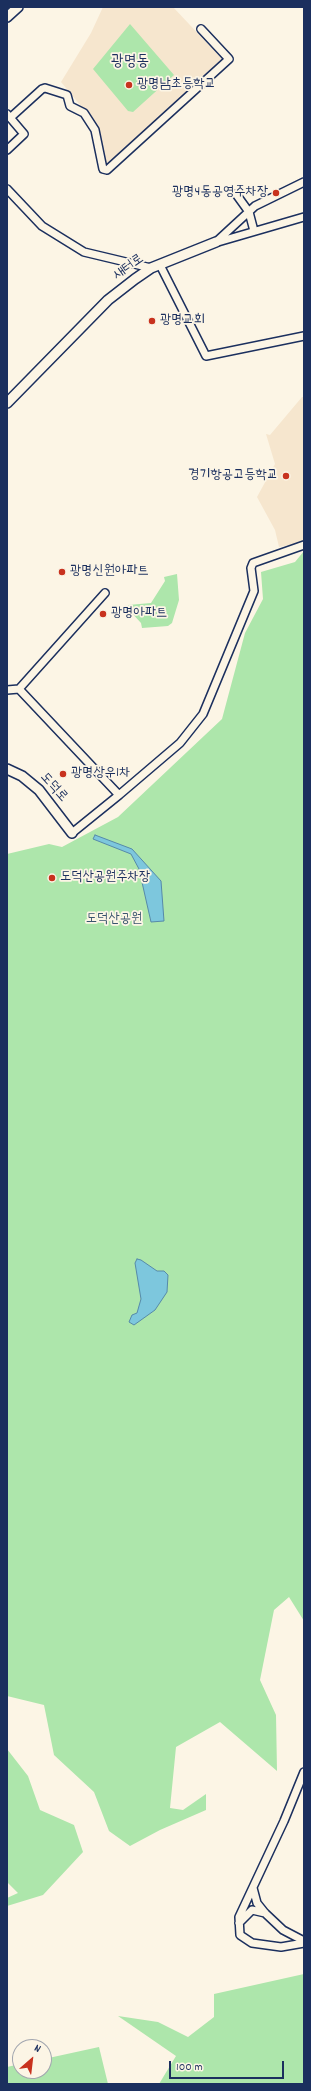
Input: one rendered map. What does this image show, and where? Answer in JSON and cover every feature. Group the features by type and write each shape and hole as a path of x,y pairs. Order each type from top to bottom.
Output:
{"street":[{"path":"7,17 18,7"},
{"path":"7,150 24,134 9,116 45,88 67,95 70,106 84,113 95,130 103,168 107,170 229,59 201,29"},
{"path":"216,242 255,206 304,182"},
{"path":"7,189 42,226 84,252 151,268"},
{"path":"236,194 249,212 254,231"},
{"name":"새터로","path":"7,403 108,300 151,268 216,242 304,217"},
{"path":"234,225 233,232 236,236"},
{"path":"160,264 206,356 304,336"},
{"path":"72,833 120,795 180,743 203,714 254,591 251,568 253,563 304,545"},
{"path":"7,690 19,689 105,593"},
{"path":"19,689 120,795"},
{"name":"도덕로","path":"7,769 22,776 39,790 72,833"},
{"path":"304,1772 239,1917 240,1935 252,1943 281,1947 304,1942"},
{"path":"253,1888 257,1903 265,1913 283,1930 304,1942"},
{"path":"239,1923 252,1910 265,1913"}],"shaded area":[{"name":"광명남초등학교","path":"103,7 173,7 222,59 106,165 104,164 95,123 61,82 91,33"},
{"name":"경기항공고등학교","path":"302,397 304,397 304,542 279,547 275,530 257,497 275,464 266,434 270,435"}],"green space":[{"path":"130,24 174,75 133,112 128,111 93,69"},
{"name":"도덕산공원","path":"304,551 304,1621 289,1597 274,1610 260,1680 276,1715 277,1771 220,1722 176,1747 170,1808 183,1810 206,1794 206,1810 160,1830 130,1846 109,1831 94,1792 54,1755 44,1705 7,1696 7,854 49,844 62,847 118,817 222,719 245,633 263,599 261,572 295,562"},
{"path":"177,574 179,600 172,623 168,626 142,628 141,623 129,610 128,605 151,603 165,581 164,577"},
{"path":"7,1749 28,1776 40,1810 74,1825 83,1852 43,1895 7,1906 7,1898 18,1893 7,1882"},
{"path":"304,1974 304,2084 159,2084 176,2056 118,2016 158,2022 188,2037 214,2017 214,1994"},
{"path":"99,2047 108,2084 7,2084 7,2067 12,2066 12,2079 52,2079 52,2057"}],"water":[{"path":"95,835 132,849 161,881 164,921 151,922 139,869 131,854 93,839"},
{"path":"137,1259 141,1260 157,1271 164,1271 168,1275 167,1292 155,1310 134,1325 129,1322 132,1315 137,1313 141,1299 135,1263"}],"place":[{"name":"광명남초등학교","path":"129,85"},
{"name":"광명4동공영주차장","path":"276,193"},
{"name":"광명교회","path":"152,321"},
{"name":"경기항공고등학교","path":"286,476"},
{"name":"광명신원아파트","path":"62,572"},
{"name":"광명아파트","path":"103,614"},
{"name":"광명상우1차","path":"63,774"},
{"name":"도덕산공원주차장","path":"52,878"}],"district":[{"name":"광명동","path":"130,63"}]}
